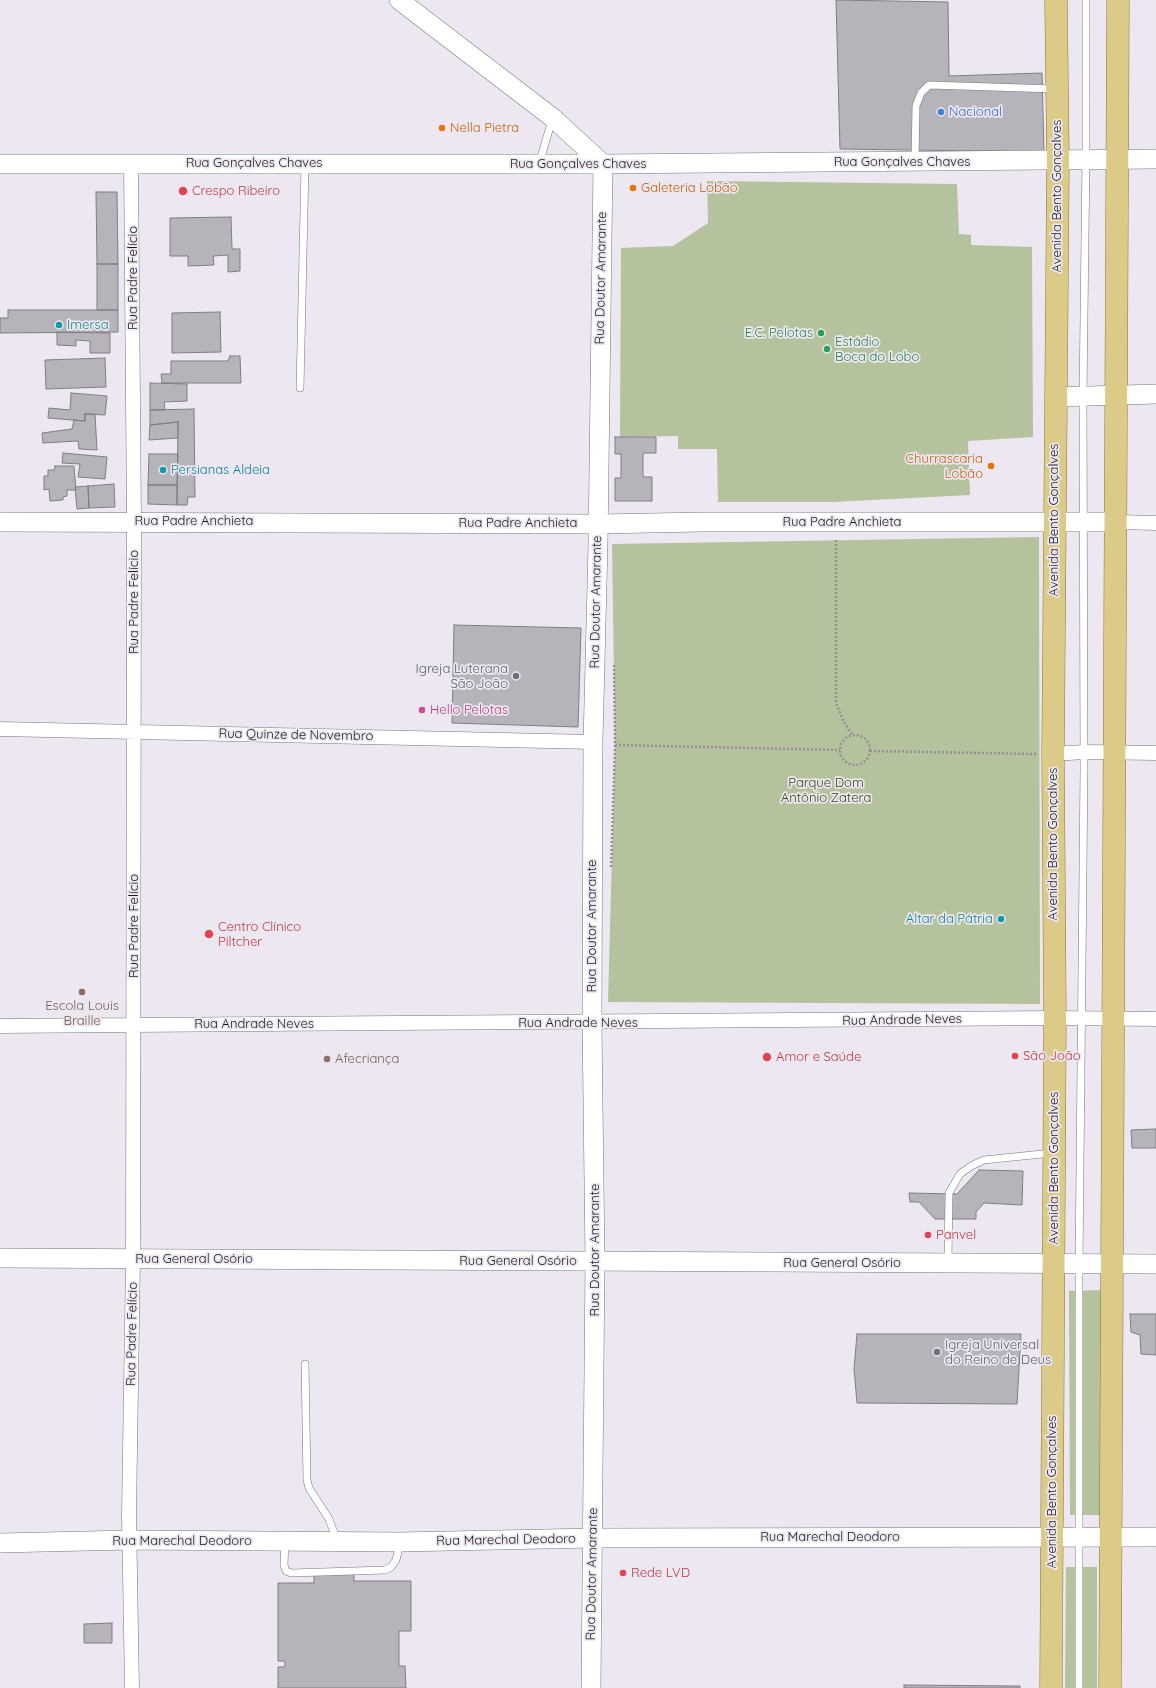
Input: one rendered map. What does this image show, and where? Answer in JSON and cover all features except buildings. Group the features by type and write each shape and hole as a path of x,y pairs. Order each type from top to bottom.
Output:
{"main road":[{"name":"Avenida Bento Gonçalves","path":"1051,1688 1055,1018 1046,754 1054,522 1058,160 1056,0"},
{"path":"1110,1688 1117,394 1116,159 1118,0"}],"street":[{"path":"399,0 553,118 603,164"},
{"name":"Rua Gonçalves Chaves","path":"0,164 603,164 1156,159"},
{"name":"Rua Padre Felício","path":"131,163 134,521 134,1259 130,1540 132,1688"},
{"name":"Rua Doutor Amarante","path":"591,1688 595,1261 592,1023 593,742 598,524 603,164"},
{"path":"1055,397 1156,394"},
{"name":"Rua Padre Anchieta","path":"0,522 134,521 598,524 702,522 1156,522"},
{"name":"Rua Quinze de Novembro","path":"0,729 593,742"},
{"path":"1046,754 1084,752 1156,753"},
{"name":"Rua Andrade Neves","path":"0,1026 592,1023 1055,1018 1113,1020 1156,1019"},
{"name":"Rua General Osório","path":"0,1258 1054,1265 1156,1264"},
{"name":"Rua Marechal Deodoro","path":"0,1543 130,1540 400,1542 593,1538 1156,1536"}],"lane":[{"path":"1079,1688 1079,1265 1084,752 1083,396 1086,159 1086,0"},
{"path":"915,162 916,106 920,93 929,85 1057,89"},
{"path":"539,164 553,118"},
{"path":"300,388 305,163"},
{"path":"948,1264 949,1193 960,1174 971,1166 984,1160 1054,1153"},
{"path":"305,1364 307,1480 309,1488 329,1519 337,1541"},
{"path":"284,1541 284,1565 286,1571 291,1573 384,1570 391,1567 396,1560 400,1542"}],"path":[{"path":"836,540 836,703 843,720 852,735"},
{"path":"611,870 615,745 614,660"},
{"path":"852,735 858,735 866,740 870,751 864,762 856,765 851,764 844,759 840,750 844,740 852,735"},
{"path":"615,745 840,750"},
{"path":"870,751 1046,754"}],"green space":[{"name":"Estádio Boca do Lobo","path":"707,181 957,184 959,234 971,235 971,245 1032,247 1033,437 968,441 970,495 833,502 718,502 717,449 678,449 678,436 620,437 621,248 673,246 708,223"},
{"name":"Parque Dom Antônio Zatera","path":"1039,537 1040,1004 608,1002 615,745 612,544"},
{"path":"1102,1290 1100,1515 1070,1515 1069,1291"},
{"path":"1066,1567 1097,1567 1097,1688 1065,1688"}],"place":[{"name":"Nacional","path":"941,112"},
{"name":"Nella Pietra","path":"442,128"},
{"name":"Galeteria Lobão","path":"633,188"},
{"name":"Crespo Ribeiro","path":"183,191"},
{"name":"Imersa","path":"59,325"},
{"name":"E.C. Pelotas","path":"821,333"},
{"name":"Estádio Boca do Lobo","path":"827,349"},
{"name":"Churrascaria Lobão","path":"991,466"},
{"name":"Persianas Aldeia","path":"163,470"},
{"name":"Igreja Luterana São João","path":"516,676"},
{"name":"Hello Pelotas","path":"422,710"},
{"name":"Altar da Pátria","path":"1001,919"},
{"name":"Centro Clínico Piltcher","path":"209,934"},
{"name":"Escola Louis Braille","path":"82,992"},
{"name":"São João","path":"1015,1056"},
{"name":"Amor e Saúde","path":"767,1057"},
{"name":"Afecriança","path":"327,1059"},
{"name":"Panvel","path":"928,1235"},
{"name":"Igreja Universal do Reino de Deus","path":"937,1352"},
{"name":"Rede LVD","path":"623,1573"}]}
